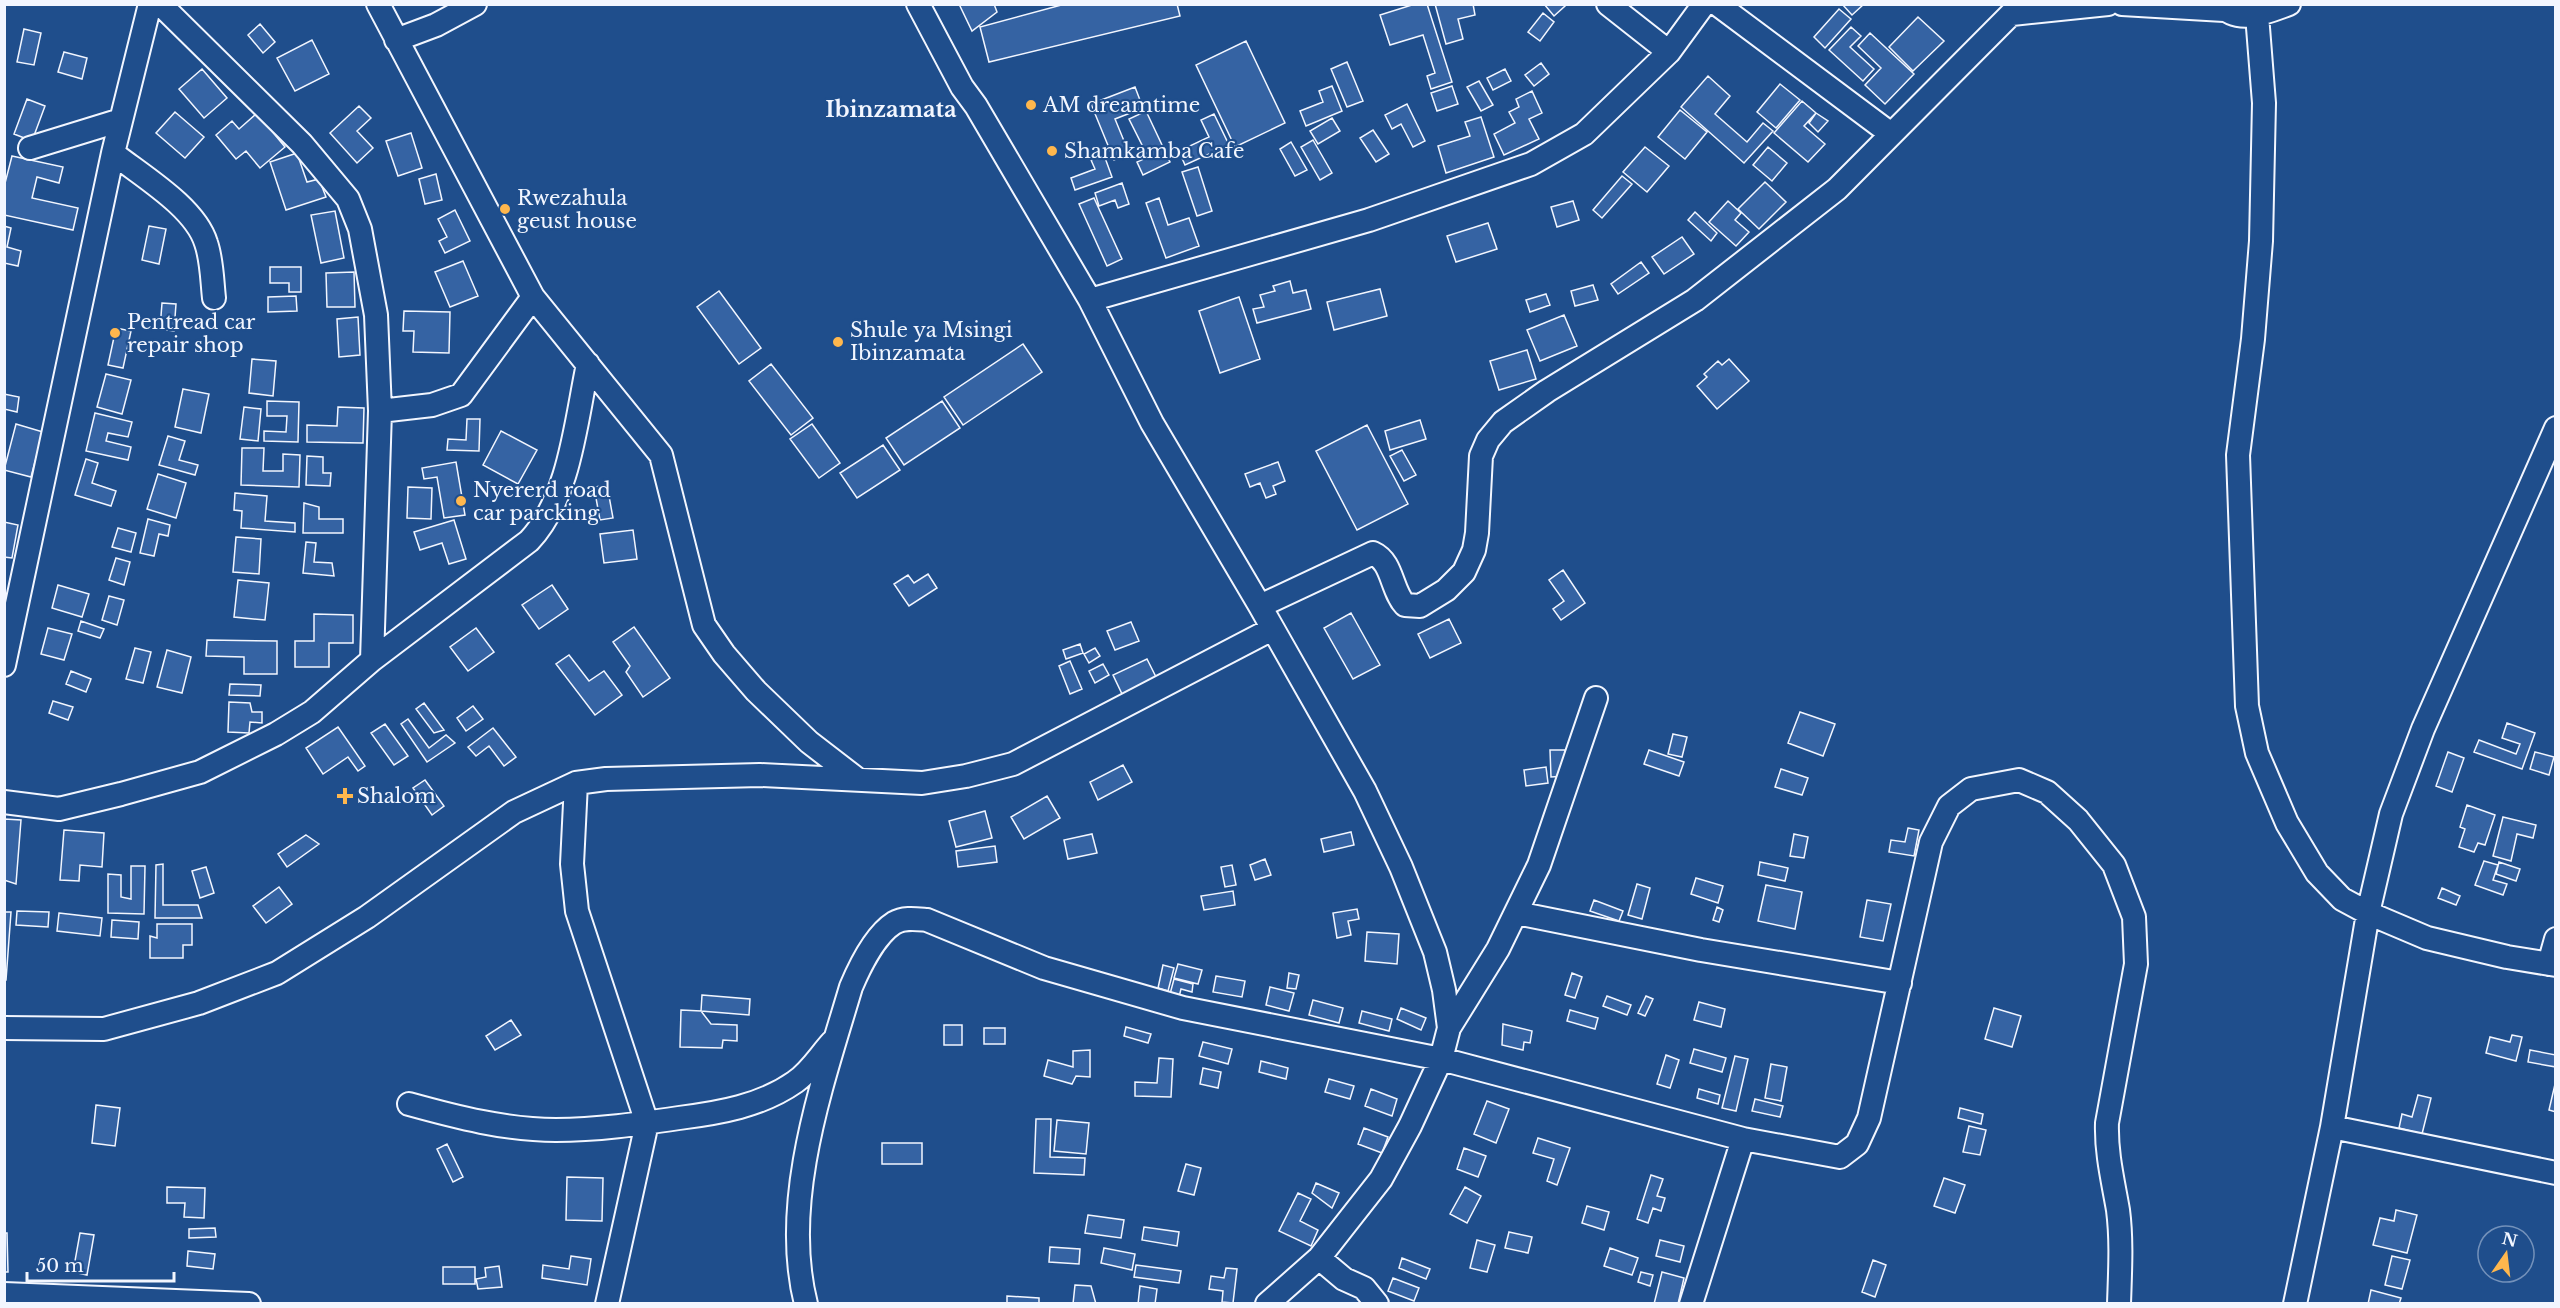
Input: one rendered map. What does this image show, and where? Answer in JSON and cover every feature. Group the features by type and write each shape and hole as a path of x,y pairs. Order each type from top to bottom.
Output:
{"street":[{"path":"4,665 113,153 150,4"},
{"path":"160,4 302,144 348,199 365,248 375,303 380,411 372,660"},
{"path":"378,4 533,297 661,456 705,625 724,654 756,691 809,742 857,779"},
{"path":"396,40 436,25 475,4"},
{"path":"918,4 962,87 976,106 1090,300 1152,423 1365,791 1401,867 1435,952 1444,990 1449,1029"},
{"path":"1608,4 1669,52"},
{"path":"1090,300 1369,220 1531,164 1584,134 1669,52 1704,4"},
{"path":"1717,4 1891,134"},
{"path":"1260,606 1373,553 1384,561 1400,599 1405,605 1420,606 1446,590 1464,572 1474,550 1480,500 1481,456 1488,440 1503,422 1547,390 1695,300 1838,189 2017,9 2108,4"},
{"path":"2122,4 2222,7 2247,17 2289,4"},
{"path":"2257,15 2264,103 2261,241 2238,456 2247,706 2257,753 2287,822 2317,873 2342,898 2367,913 2427,938 2507,957 2552,964 2556,939"},
{"path":"30,148 121,120"},
{"path":"113,153 175,202 195,223 206,242 214,298"},
{"path":"380,411 432,405 461,395 533,297"},
{"path":"4,802 59,809 200,772 276,734 312,712 372,660 539,530 559,490 588,363"},
{"path":"2295,1304 2332,1127 2367,913 2391,814 2423,729 2556,428"},
{"path":"4,1028 104,1029 199,1003 277,973 367,917 514,812 576,783 606,779 760,775 922,783 966,776 1012,764 1272,629"},
{"path":"1267,1304 1319,1258 1381,1179 1410,1126 1441,1059 1449,1029 1498,949 1517,913 1560,809 1596,698"},
{"path":"806,1304 797,1256 801,1179 837,1036 861,965 894,923 909,918 927,920 1044,968 1172,1005 1441,1059 1743,1139 1840,1157 1857,1144 1869,1118 1931,842 1949,806 1971,789 2019,780 2048,792 2078,820 2114,865 2134,917 2137,941 2136,964 2107,1123 2106,1146 2118,1211 2121,1252 2119,1304"},
{"path":"576,783 572,864 577,911 647,1123 607,1304"},
{"path":"1517,913 1701,950 1900,983"},
{"path":"409,1104 504,1126 554,1130 647,1123 748,1105 782,1090 805,1074 837,1036"},
{"path":"2332,1127 2556,1173"},
{"path":"1691,1304 1743,1139"},
{"path":"1319,1258 1344,1278 1364,1288 1377,1304"},
{"path":"4,1294 249,1304"}],"building":[{"path":"959,4 994,4 997,12 972,31"},
{"path":"1065,4 1177,4 1180,16 989,62 980,27"},
{"path":"1415,4 1427,4 1452,82 1431,89 1427,76 1435,73 1423,35 1390,45 1380,15"},
{"path":"1435,4 1473,4 1475,15 1458,19 1463,39 1446,44"},
{"path":"1544,4 1564,4 1565,6 1554,16"},
{"path":"1842,4 1864,4 1852,15"},
{"path":"1839,9 1851,19 1825,48 1814,37"},
{"path":"1543,13 1554,22 1540,41 1528,32"},
{"path":"1918,17 1944,41 1913,71 1889,47"},
{"path":"260,24 275,42 263,53 248,35"},
{"path":"1851,27 1861,36 1850,47 1874,69 1863,81 1829,50"},
{"path":"24,29 41,33 34,65 17,62"},
{"path":"1870,33 1914,74 1885,104 1865,85 1881,68 1858,46"},
{"path":"312,40 329,74 295,91 277,58"},
{"path":"1246,41 1285,123 1235,147 1196,65"},
{"path":"64,52 87,58 82,79 58,72"},
{"path":"1347,62 1363,101 1347,107 1331,69"},
{"path":"1541,63 1549,74 1534,86 1525,75"},
{"path":"202,69 227,98 204,118 179,89"},
{"path":"1505,69 1511,81 1493,90 1487,78"},
{"path":"1708,76 1730,96 1715,114 1747,142 1763,123 1773,131 1744,163 1681,107"},
{"path":"1479,81 1493,105 1481,111 1467,87"},
{"path":"1780,84 1800,100 1776,128 1757,112"},
{"path":"1332,86 1342,111 1306,126 1300,111 1323,102 1319,91"},
{"path":"1452,86 1458,104 1437,111 1431,93"},
{"path":"1135,87 1143,108 1115,119 1129,153 1114,160 1091,104"},
{"path":"1532,91 1542,113 1529,119 1539,139 1504,155 1494,134 1515,123 1509,112 1519,107 1516,99"},
{"path":"27,99 45,106 32,141 14,134"},
{"path":"1802,101 1816,113 1804,126 1825,144 1808,162 1774,133"},
{"path":"1407,104 1425,141 1413,147 1401,124 1392,129 1385,115"},
{"path":"359,106 371,118 357,131 373,148 357,163 330,133"},
{"path":"1680,110 1707,132 1685,159 1658,137"},
{"path":"1146,111 1170,162 1143,175 1137,162 1148,157 1129,119"},
{"path":"175,112 204,137 185,158 156,133"},
{"path":"257,113 285,147 260,168 246,151 236,159 216,135 232,121 239,129"},
{"path":"1816,113 1828,121 1818,132 1809,123"},
{"path":"1214,114 1229,145 1185,165 1179,151 1209,137 1201,120"},
{"path":"1481,117 1494,157 1446,173 1438,146 1470,136 1465,122"},
{"path":"1332,118 1340,131 1318,144 1310,131"},
{"path":"1373,130 1389,154 1376,162 1360,138"},
{"path":"411,133 422,168 398,176 386,141"},
{"path":"1313,140 1332,173 1320,180 1301,147"},
{"path":"1291,142 1307,170 1295,176 1280,149"},
{"path":"1645,147 1669,166 1647,192 1623,172"},
{"path":"1768,147 1787,163 1772,181 1753,165"},
{"path":"297,153 307,182 319,179 326,197 286,210 270,162"},
{"path":"1104,155 1112,177 1075,190 1071,178 1095,169 1091,160"},
{"path":"12,156 63,167 59,183 37,177 32,198 78,208 73,230 4,215 4,187"},
{"path":"1198,167 1212,211 1197,216 1182,172"},
{"path":"436,174 442,200 425,204 419,179"},
{"path":"1622,176 1632,184 1602,218 1593,210"},
{"path":"1765,182 1786,202 1759,229 1738,209"},
{"path":"1122,183 1129,204 1118,208 1115,200 1099,206 1095,193"},
{"path":"1094,198 1122,259 1107,266 1079,204"},
{"path":"1159,198 1168,225 1189,218 1199,246 1166,258 1146,203"},
{"path":"1573,201 1579,220 1557,227 1551,207"},
{"path":"1728,201 1741,213 1735,220 1749,232 1736,246 1709,222"},
{"path":"455,210 470,241 445,253 439,241 447,237 438,219"},
{"path":"335,211 344,258 321,263 311,215"},
{"path":"1695,212 1717,233 1711,241 1688,220"},
{"path":"1488,223 1497,249 1456,262 1447,236"},
{"path":"4,226 11,228 7,247 21,251 18,266 4,263"},
{"path":"149,226 166,229 159,264 142,260"},
{"path":"1682,237 1694,254 1664,274 1652,257"},
{"path":"463,261 478,296 450,307 435,272"},
{"path":"1641,262 1649,273 1618,294 1611,284"},
{"path":"270,267 301,267 301,292 289,292 289,283 270,283"},
{"path":"354,272 355,307 327,307 326,273"},
{"path":"1290,281 1293,293 1306,290 1311,309 1257,323 1253,309 1264,307 1260,295 1275,291 1273,286"},
{"path":"1593,285 1598,300 1575,306 1571,291"},
{"path":"1380,289 1387,316 1334,330 1327,302"},
{"path":"719,291 761,348 739,364 697,307"},
{"path":"1546,294 1550,305 1530,312 1526,300"},
{"path":"296,296 297,311 268,312 268,297"},
{"path":"1239,297 1260,359 1220,373 1199,311"},
{"path":"162,303 176,304 174,331 160,329"},
{"path":"404,311 450,312 449,353 413,352 414,331 403,331"},
{"path":"1564,315 1577,346 1540,361 1527,330"},
{"path":"358,317 360,355 339,357 337,319"},
{"path":"116,328 131,331 123,368 108,365"},
{"path":"1023,344 1042,372 963,425 944,397"},
{"path":"1527,350 1536,379 1499,390 1490,361"},
{"path":"252,359 276,361 273,396 249,393"},
{"path":"1729,359 1749,381 1717,409 1697,386 1707,377 1704,374 1718,361 1722,365"},
{"path":"771,364 813,418 791,435 749,381"},
{"path":"106,374 131,380 122,414 97,407"},
{"path":"183,389 209,394 201,433 175,427"},
{"path":"4,394 19,397 17,412 4,409"},
{"path":"267,401 299,402 298,442 264,441 264,431 286,432 287,416 267,416"},
{"path":"942,401 960,428 904,465 886,438"},
{"path":"244,407 261,409 258,441 240,439"},
{"path":"338,407 364,408 363,443 307,442 307,425 337,426"},
{"path":"95,413 132,422 128,437 108,433 106,441 131,447 128,460 86,451"},
{"path":"467,419 480,419 479,451 447,450 448,439 466,440"},
{"path":"1420,420 1426,439 1390,450 1385,431"},
{"path":"16,424 43,432 31,477 4,470"},
{"path":"812,424 840,463 819,478 790,439"},
{"path":"1367,425 1408,504 1357,530 1316,451"},
{"path":"501,431 537,450 518,484 483,465"},
{"path":"168,436 185,441 179,460 198,465 195,475 159,465"},
{"path":"883,445 900,470 857,498 840,473"},
{"path":"242,448 264,448 263,471 283,471 283,454 300,455 299,487 241,485"},
{"path":"1402,450 1416,475 1404,481 1390,456"},
{"path":"307,456 323,457 323,473 331,473 330,486 306,485"},
{"path":"86,459 98,463 92,483 116,491 111,506 75,495"},
{"path":"456,462 465,515 444,518 437,477 424,479 422,468"},
{"path":"1278,462 1285,481 1273,486 1276,494 1266,498 1260,483 1250,487 1245,474"},
{"path":"158,474 186,483 176,518 147,509"},
{"path":"607,485 613,518 600,520 594,487"},
{"path":"408,487 432,488 431,519 407,518"},
{"path":"235,493 267,496 265,521 295,523 295,532 241,528 242,511 234,510"},
{"path":"304,503 319,507 319,519 343,519 343,533 303,533"},
{"path":"148,519 170,525 168,536 159,534 154,556 140,553"},
{"path":"454,520 466,559 449,564 442,543 420,550 414,532"},
{"path":"4,522 18,525 12,558 4,557"},
{"path":"118,528 136,533 131,552 112,547"},
{"path":"633,530 637,559 604,563 600,534"},
{"path":"236,537 261,539 259,574 233,572"},
{"path":"306,542 316,543 314,562 332,563 334,576 303,573"},
{"path":"116,558 130,562 124,585 109,580"},
{"path":"1563,570 1585,603 1561,620 1553,609 1564,601 1549,580"},
{"path":"928,574 937,588 909,606 894,584 908,575 914,583"},
{"path":"238,580 269,583 265,620 234,617"},
{"path":"58,585 89,594 82,617 52,608"},
{"path":"552,585 568,609 539,629 522,605"},
{"path":"109,596 124,600 117,625 102,620"},
{"path":"1351,613 1380,665 1353,679 1324,628"},
{"path":"314,614 353,615 353,643 329,643 329,667 295,667 295,641 314,641"},
{"path":"1449,619 1461,643 1430,658 1418,634"},
{"path":"81,621 104,629 100,638 78,631"},
{"path":"1131,622 1139,641 1115,650 1107,631"},
{"path":"634,627 670,678 643,697 626,672 630,666 613,642"},
{"path":"48,628 72,634 64,660 41,654"},
{"path":"476,628 494,652 468,671 450,647"},
{"path":"207,640 277,641 277,674 244,674 244,657 206,656"},
{"path":"1080,644 1083,653 1066,659 1063,650"},
{"path":"135,648 151,652 143,683 126,679"},
{"path":"1095,648 1100,656 1089,663 1084,654"},
{"path":"167,650 191,657 182,693 157,687"},
{"path":"569,655 589,681 604,671 622,695 595,715 556,664"},
{"path":"1147,659 1157,679 1123,696 1113,675"},
{"path":"1070,661 1082,689 1070,694 1059,666"},
{"path":"1103,664 1109,675 1095,683 1089,671"},
{"path":"71,671 91,679 86,692 66,684"},
{"path":"230,684 261,685 260,696 229,695"},
{"path":"53,701 73,707 68,720 49,713"},
{"path":"229,702 250,703 252,712 262,712 262,723 250,722 249,733 228,732"},
{"path":"424,703 444,730 434,733 416,709"},
{"path":"473,706 483,719 466,731 457,718"},
{"path":"1800,712 1835,724 1823,756 1788,743"},
{"path":"408,719 429,748 446,735 455,743 427,762 401,724"},
{"path":"2507,723 2535,733 2522,769 2474,752 2479,740 2516,754 2520,744 2502,738"},
{"path":"385,724 408,756 394,765 371,733"},
{"path":"338,727 365,766 358,771 348,757 323,774 306,748"},
{"path":"493,728 516,757 504,766 489,746 476,756 468,747"},
{"path":"1673,734 1687,737 1682,757 1668,754"},
{"path":"1550,750 1565,750 1566,776 1551,777"},
{"path":"1649,750 1684,762 1679,776 1644,764"},
{"path":"2448,752 2464,758 2452,792 2436,786"},
{"path":"2535,752 2554,757 2549,775 2530,769"},
{"path":"1123,765 1132,782 1098,800 1090,782"},
{"path":"1546,767 1548,783 1526,786 1524,770"},
{"path":"1781,769 1808,778 1802,795 1775,787"},
{"path":"425,780 444,806 432,815 413,788"},
{"path":"1047,796 1060,818 1024,839 1011,817"},
{"path":"2467,805 2495,815 2485,845 2478,843 2474,852 2459,847 2465,829 2460,827"},
{"path":"985,811 992,838 956,847 949,821"},
{"path":"2503,817 2536,825 2533,838 2517,834 2511,861 2493,856"},
{"path":"4,819 21,820 16,884 4,880"},
{"path":"1908,828 1919,830 1914,856 1889,852 1891,840 1905,842"},
{"path":"64,830 104,833 102,867 80,865 79,881 60,880"},
{"path":"1351,832 1354,845 1324,852 1321,839"},
{"path":"1092,834 1097,853 1068,859 1064,840"},
{"path":"1794,834 1808,837 1804,858 1790,856"},
{"path":"306,835 319,844 287,867 278,854"},
{"path":"995,846 997,862 958,867 956,851"},
{"path":"1265,859 1271,875 1255,880 1250,865"},
{"path":"2484,861 2498,865 2493,880 2507,884 2503,895 2475,885"},
{"path":"1760,862 1788,868 1785,881 1758,875"},
{"path":"2499,862 2520,869 2516,881 2496,874"},
{"path":"163,864 163,905 198,905 202,918 155,918 156,865"},
{"path":"1232,865 1236,885 1225,887 1221,867"},
{"path":"131,866 145,866 144,914 108,913 108,874 121,875 121,897 131,899"},
{"path":"206,867 214,893 200,898 192,871"},
{"path":"1696,878 1723,886 1718,903 1691,894"},
{"path":"1637,884 1650,888 1642,919 1628,915"},
{"path":"1766,885 1802,892 1795,929 1758,921"},
{"path":"279,887 292,904 266,923 253,906"},
{"path":"2442,888 2460,896 2456,905 2438,898"},
{"path":"1233,891 1235,905 1204,910 1201,896"},
{"path":"1594,900 1623,911 1619,921 1590,911"},
{"path":"1867,900 1891,904 1883,941 1860,937"},
{"path":"1717,907 1723,910 1719,922 1713,920"},
{"path":"1357,909 1359,919 1348,921 1351,935 1337,938 1333,913"},
{"path":"17,911 49,912 48,927 16,925"},
{"path":"4,912 11,912 6,980 4,980"},
{"path":"59,913 102,918 100,936 57,931"},
{"path":"112,920 139,922 138,939 111,937"},
{"path":"157,924 192,924 192,945 183,945 183,958 150,958 150,936 157,938"},
{"path":"1367,932 1399,934 1397,964 1365,961"},
{"path":"1178,964 1202,970 1198,984 1174,978"},
{"path":"1163,965 1174,968 1168,991 1158,988"},
{"path":"1289,973 1299,975 1296,989 1287,988"},
{"path":"1572,973 1582,977 1575,998 1565,995"},
{"path":"1216,976 1245,981 1242,997 1213,992"},
{"path":"1174,979 1193,984 1192,992 1181,989 1179,997 1170,994"},
{"path":"1270,987 1294,993 1289,1011 1266,1005"},
{"path":"702,995 750,999 749,1015 701,1011"},
{"path":"1607,996 1631,1005 1627,1015 1603,1006"},
{"path":"1646,996 1653,999 1645,1016 1638,1013"},
{"path":"1313,1000 1343,1008 1339,1023 1309,1015"},
{"path":"1699,1002 1725,1009 1721,1027 1694,1020"},
{"path":"1401,1008 1426,1018 1421,1030 1397,1019"},
{"path":"1994,1008 2021,1016 2012,1047 1985,1039"},
{"path":"681,1010 701,1011 711,1024 737,1025 737,1041 723,1040 722,1048 680,1047"},
{"path":"1570,1010 1598,1018 1595,1029 1567,1021"},
{"path":"1362,1011 1392,1019 1389,1031 1359,1023"},
{"path":"511,1020 521,1035 495,1050 486,1036"},
{"path":"1503,1024 1532,1031 1530,1043 1524,1042 1523,1050 1502,1045"},
{"path":"944,1025 962,1025 962,1045 944,1045"},
{"path":"1126,1027 1151,1034 1148,1043 1124,1036"},
{"path":"984,1028 1005,1028 1005,1044 984,1044"},
{"path":"2512,1035 2522,1037 2516,1061 2486,1053 2490,1037 2510,1042"},
{"path":"1203,1042 1232,1049 1228,1064 1199,1056"},
{"path":"1694,1049 1726,1058 1722,1072 1690,1063"},
{"path":"1090,1050 1090,1077 1076,1076 1072,1084 1044,1076 1048,1060 1073,1067 1073,1051"},
{"path":"2530,1050 2556,1055 2556,1067 2528,1062"},
{"path":"1666,1055 1679,1060 1670,1088 1657,1084"},
{"path":"1735,1056 1748,1059 1736,1111 1722,1108"},
{"path":"1159,1058 1173,1059 1171,1097 1135,1096 1135,1082 1157,1083"},
{"path":"1261,1061 1288,1068 1286,1079 1259,1072"},
{"path":"1771,1064 1787,1067 1781,1101 1765,1098"},
{"path":"1203,1068 1221,1072 1218,1088 1200,1084"},
{"path":"1329,1079 1354,1086 1350,1099 1325,1092"},
{"path":"2556,1080 2556,1112 2549,1110"},
{"path":"1371,1089 1397,1099 1392,1116 1365,1106"},
{"path":"1699,1089 1720,1095 1718,1104 1697,1098"},
{"path":"2418,1095 2431,1098 2422,1134 2399,1128 2402,1114 2412,1117"},
{"path":"1755,1099 1783,1106 1780,1117 1752,1111"},
{"path":"1487,1101 1509,1109 1496,1143 1474,1134"},
{"path":"96,1105 120,1108 115,1146 92,1143"},
{"path":"1960,1108 1983,1114 1981,1124 1958,1118"},
{"path":"1036,1119 1051,1119 1050,1157 1085,1158 1084,1175 1034,1173"},
{"path":"1057,1120 1089,1123 1086,1154 1054,1151"},
{"path":"1969,1126 1986,1130 1980,1155 1963,1152"},
{"path":"1364,1128 1388,1137 1382,1153 1358,1144"},
{"path":"1538,1138 1570,1148 1557,1185 1547,1181 1554,1159 1533,1153"},
{"path":"882,1143 922,1143 922,1164 882,1164"},
{"path":"447,1144 463,1177 453,1182 437,1149"},
{"path":"1464,1148 1486,1156 1478,1177 1457,1169"},
{"path":"1186,1164 1201,1168 1194,1195 1178,1191"},
{"path":"1651,1175 1663,1179 1657,1196 1665,1198 1661,1211 1653,1208 1648,1223 1637,1219"},
{"path":"567,1177 603,1178 602,1221 566,1220"},
{"path":"1944,1178 1965,1185 1955,1213 1934,1206"},
{"path":"1316,1183 1339,1193 1332,1208 1312,1193"},
{"path":"167,1187 205,1188 204,1218 184,1217 185,1203 167,1203"},
{"path":"1465,1187 1481,1196 1467,1223 1450,1214"},
{"path":"1298,1193 1311,1199 1300,1221 1318,1230 1311,1246 1279,1231"},
{"path":"1587,1206 1609,1212 1604,1230 1582,1223"},
{"path":"2396,1210 2417,1215 2407,1253 2373,1245 2380,1218 2394,1221"},
{"path":"1088,1215 1124,1220 1121,1238 1085,1233"},
{"path":"1144,1227 1179,1232 1177,1246 1142,1240"},
{"path":"215,1228 216,1237 189,1238 189,1229"},
{"path":"1509,1232 1532,1237 1528,1253 1505,1248"},
{"path":"4,1233 7,1233 8,1272 4,1272"},
{"path":"80,1233 94,1235 87,1275 73,1272"},
{"path":"1477,1240 1495,1245 1487,1272 1470,1268"},
{"path":"1660,1240 1684,1246 1680,1262 1656,1256"},
{"path":"1050,1247 1080,1249 1079,1264 1049,1262"},
{"path":"1104,1248 1135,1254 1132,1270 1101,1263"},
{"path":"1610,1248 1638,1258 1632,1275 1604,1266"},
{"path":"188,1251 215,1254 213,1269 187,1266"},
{"path":"571,1256 591,1259 587,1285 542,1278 543,1265 569,1269"},
{"path":"2392,1256 2410,1260 2402,1289 2385,1285"},
{"path":"1402,1258 1430,1269 1426,1279 1399,1268"},
{"path":"1873,1260 1886,1265 1875,1297 1862,1292"},
{"path":"1136,1265 1181,1271 1179,1283 1134,1277"},
{"path":"499,1266 502,1287 478,1289 476,1279 486,1277 485,1268"},
{"path":"443,1267 475,1267 475,1284 443,1284"},
{"path":"1226,1268 1237,1269 1233,1303 1222,1302 1223,1291 1209,1289 1211,1276 1224,1278"},
{"path":"1641,1272 1653,1275 1650,1286 1638,1282"},
{"path":"1662,1272 1684,1278 1678,1304 1654,1304"},
{"path":"1393,1278 1419,1288 1414,1301 1388,1291"},
{"path":"1075,1285 1091,1286 1096,1304 1073,1304"},
{"path":"1140,1286 1157,1289 1155,1304 1138,1304"},
{"path":"2371,1290 2401,1298 2399,1304 2368,1304"},
{"path":"1007,1296 1039,1298 1039,1304 1007,1304"}],"place":[{"name":"AM dreamtime","path":"1031,105"},
{"name":"Shamkamba Cafe","path":"1052,151"},
{"name":"Rwezahula geust house","path":"505,209"},
{"name":"Pentread car repair shop","path":"115,333"},
{"name":"Shule ya Msingi Ibinzamata","path":"838,342"},
{"name":"Nyererd road car parcking","path":"461,501"},
{"name":"Shalom","path":"345,796"}],"district":[{"name":"Ibinzamata","path":"891,109"}]}
